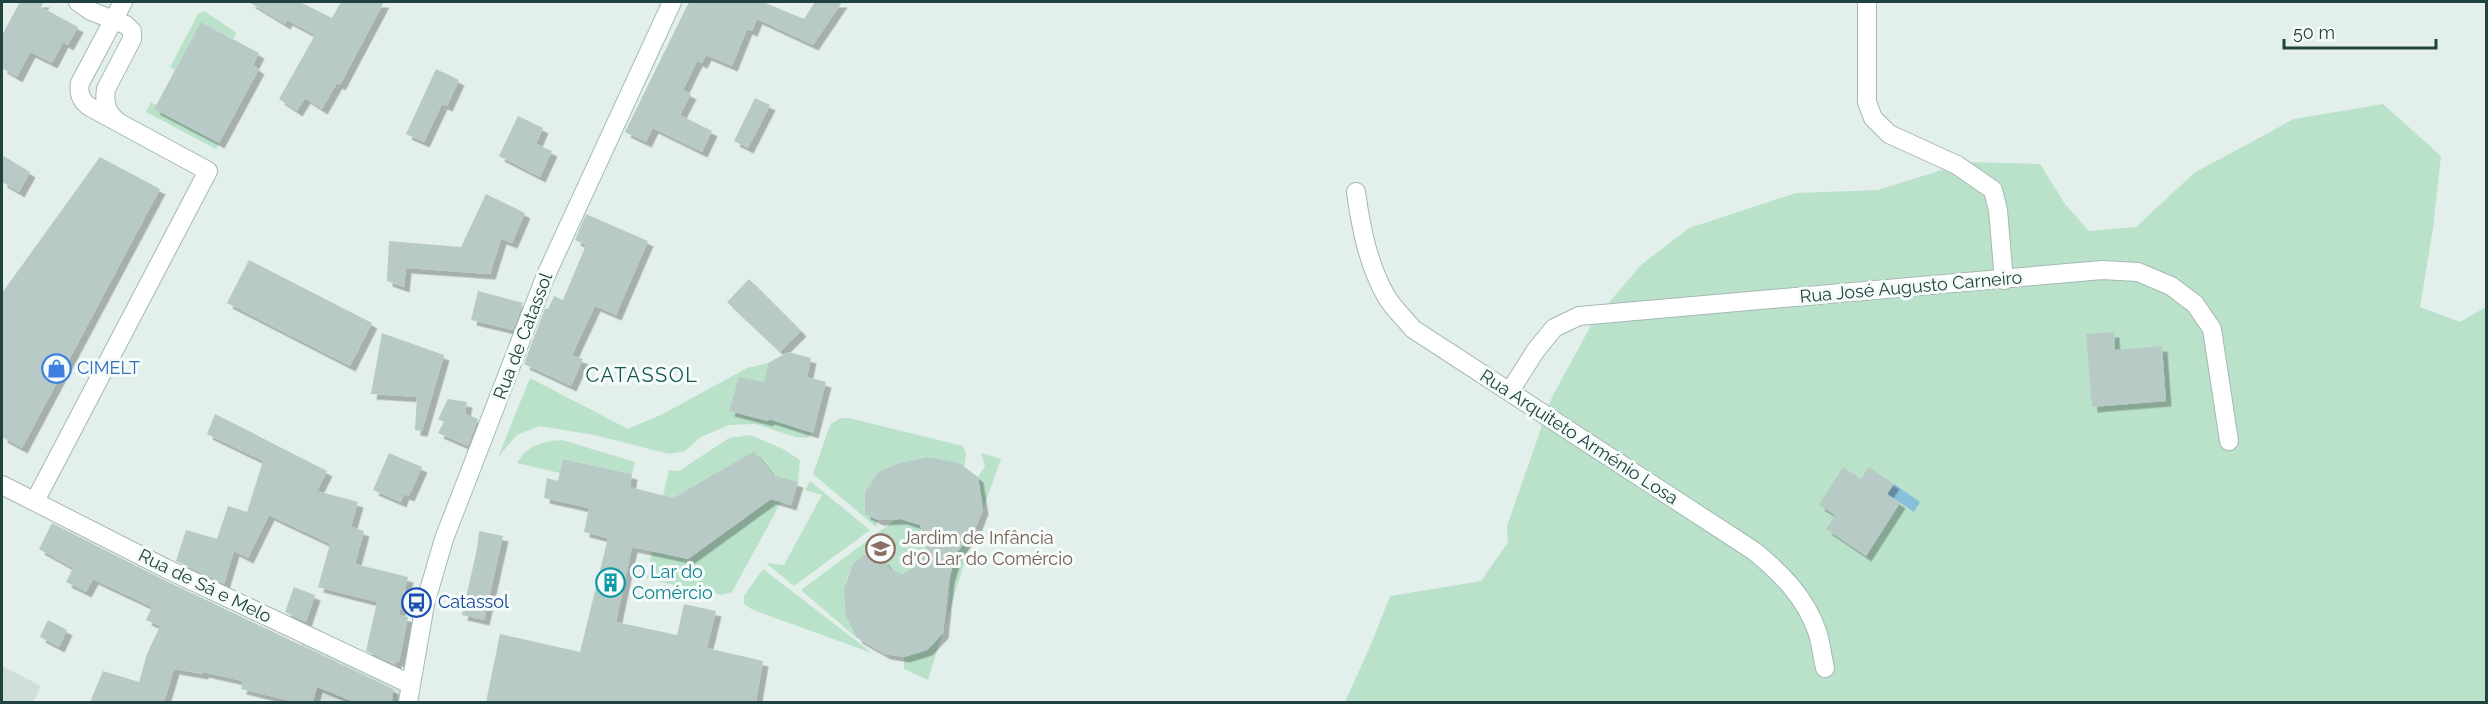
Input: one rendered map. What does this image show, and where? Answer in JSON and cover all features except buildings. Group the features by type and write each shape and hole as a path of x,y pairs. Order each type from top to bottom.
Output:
{"street":[{"path":"78,2 92,11 126,25 133,34 106,89 106,109 118,122"},
{"path":"34,501 208,171 86,104 80,95 79,89 123,2"},
{"name":"Rua de Catassol","path":"409,693 425,604 444,538 551,264 672,2"},
{"path":"1867,2 1867,102 1873,118 1889,134 1957,165 1993,190 1998,210 2004,279"},
{"name":"Rua Arquiteto Arménio Losa","path":"1356,192 1361,229 1372,263 1387,297 1413,329 1754,551 1778,571 1800,598 1817,632 1825,668"},
{"name":"Rua José Augusto Carneiro","path":"1510,391 1536,350 1554,328 1579,316 2102,270 2138,272 2171,286 2195,304 2211,329 2229,441"},
{"name":"Rua de Sá e Melo","path":"2,485 409,693"}],"shaded area":[{"path":"304,636 408,684 406,702 286,702"},
{"path":"2,666 41,686 33,702 2,702"}],"green space":[{"path":"204,11 234,31 236,34 234,39 201,22 175,70 170,67 198,14"},
{"path":"151,102 156,105 155,109 219,143 216,149 146,112"},
{"path":"2383,104 2441,156 2433,228 2420,307 2460,322 2486,307 2486,702 1345,702 1390,596 1481,581 1508,542 1507,526 1552,397 1594,320 1641,265 1689,228 1796,193 1878,190 1967,162 2040,164 2065,204 2089,231 2136,227 2194,173 2294,119"},
{"path":"768,363 764,382 739,378 730,411 768,421 770,414 793,427 813,433 808,438 796,437 755,424 729,425 701,437 685,451 669,454 594,435 539,426 517,435 498,457 530,378 628,429 663,414 747,368"},
{"path":"840,418 849,418 963,446 966,454 964,467 927,457 899,463 878,472 865,492 865,514 878,520 876,527 813,474 830,425"},
{"path":"750,435 783,449 800,460 798,482 773,475 754,451 673,498 663,496 669,470 679,471 729,438"},
{"path":"562,440 635,462 632,474 564,459 560,473 517,463 536,445"},
{"path":"981,453 1001,459 983,509 978,477 985,466"},
{"path":"810,481 870,530 794,586 766,563 784,565 822,495 805,490"},
{"path":"771,499 781,502 732,592 722,595 647,579 652,551 688,559"},
{"path":"901,519 920,525 927,546 914,567 903,574 891,570 883,559 864,554 855,564 845,584 844,594 847,615 857,638 801,590 895,520"},
{"path":"974,532 928,680 904,669 904,657 926,650 936,642 946,619 956,554"},
{"path":"763,569 872,653 753,610 744,604 744,596"}],"water":[{"path":"1894,484 1920,502 1914,512 1887,494"}],"place":[{"name":"CIMELT","path":"56,368"},
{"name":"Jardim de Infância d'O Lar do Comércio","path":"881,548"},
{"name":"O Lar do Comércio","path":"611,582"},
{"name":"Catassol","path":"417,602"}],"district":[{"name":"CATASSOL","path":"642,375"}]}
